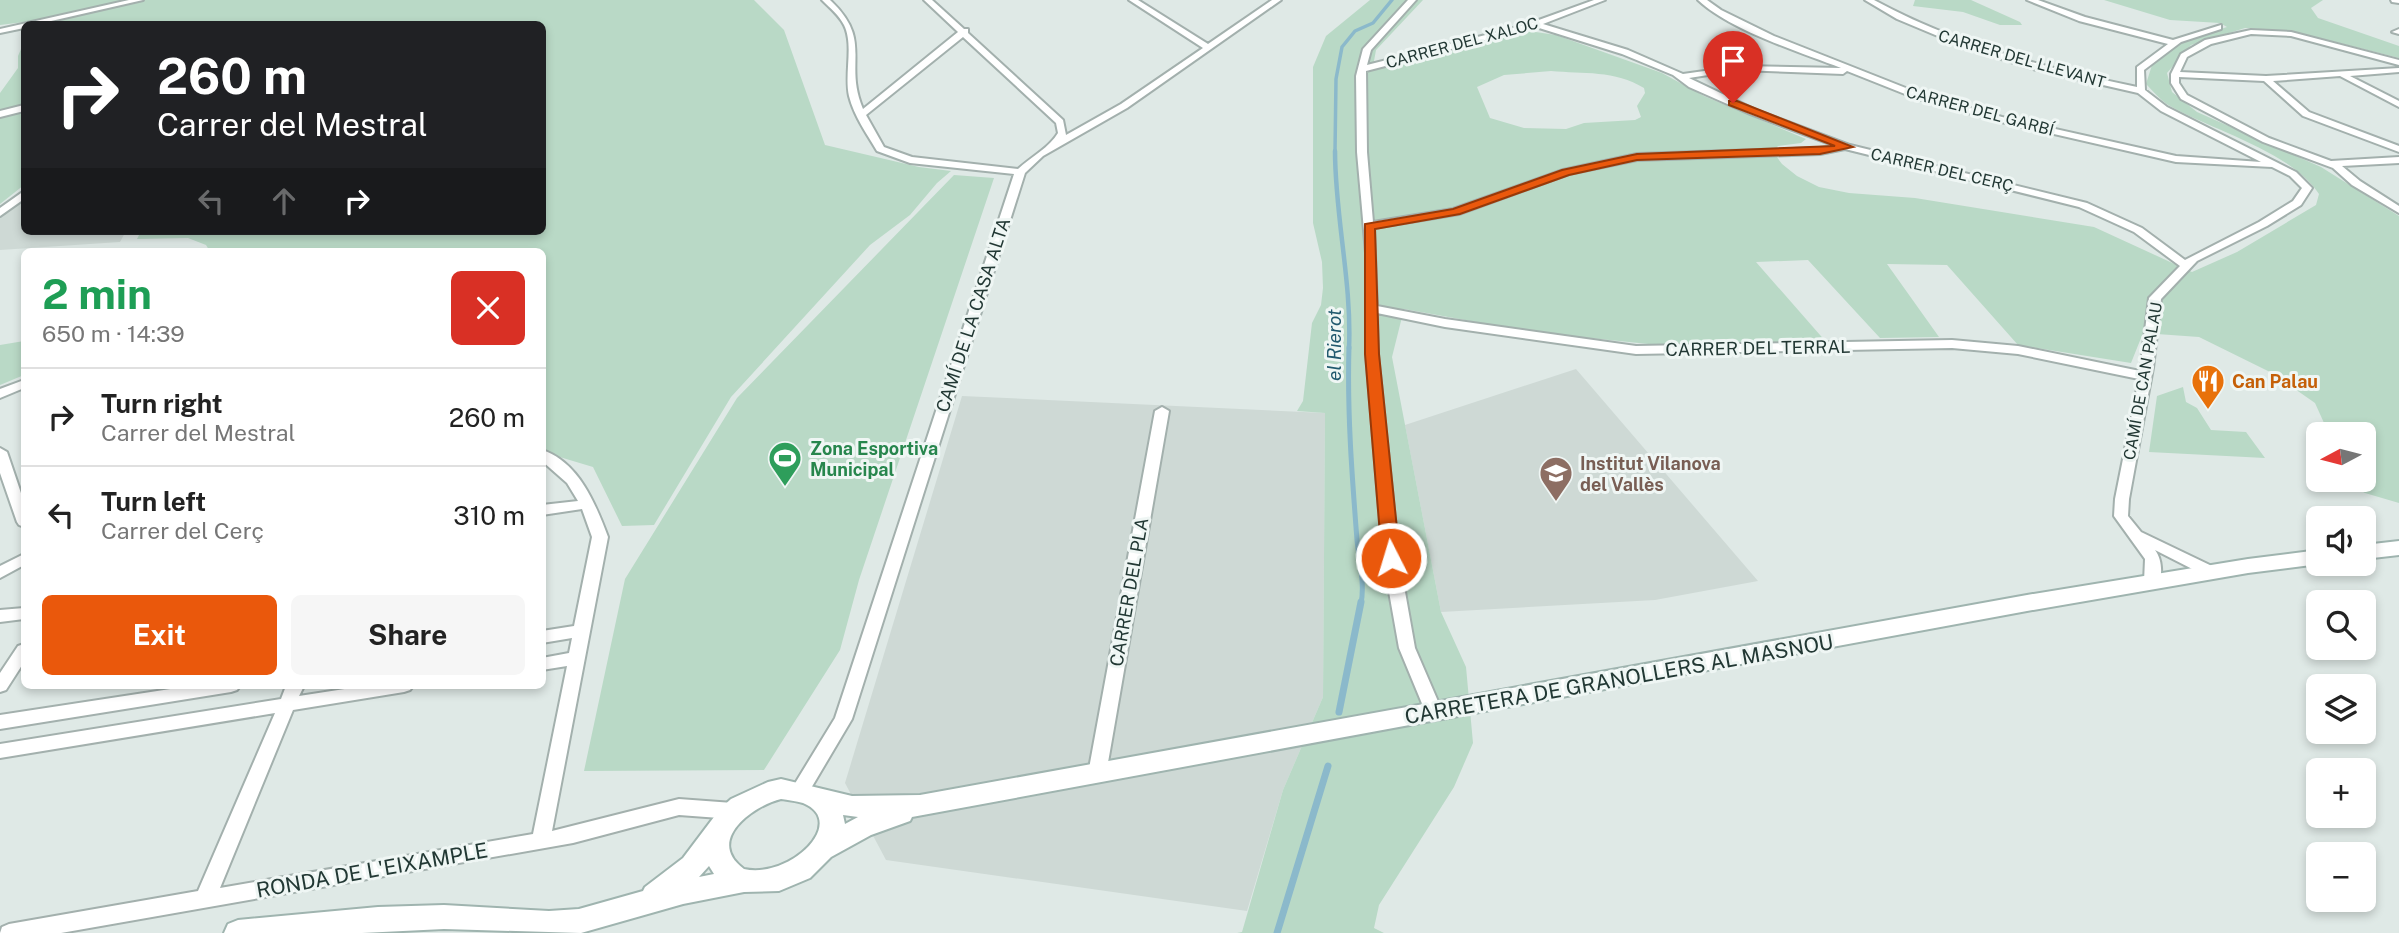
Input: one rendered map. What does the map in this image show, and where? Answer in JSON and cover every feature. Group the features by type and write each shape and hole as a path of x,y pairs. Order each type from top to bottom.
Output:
{"main road":[{"path":"2376,551 2399,548"},
{"name":"CARRETERA DE GRANOLLERS AL MASNOU","path":"812,795 852,807 920,806 2152,582 2306,560"},
{"path":"239,933 378,919 444,917 559,923 610,914 712,885 789,877 808,867 826,848 832,818 812,795 782,789 762,793 733,811 718,836 692,866 649,901"},
{"name":"CARRETERA DE GRANOLLERS AL MASNOU","path":"826,848 862,827 920,806"},
{"path":"718,836 718,861 729,873 742,881"}],"street":[{"path":"44,21 139,0"},
{"path":"825,0 849,22 854,43 849,79 854,99 880,149 910,160 1020,172 1056,145 1124,106 1277,0"},
{"path":"928,0 1060,122 1063,133 1056,145"},
{"path":"1133,0 1208,48"},
{"path":"1412,0 1367,49 1362,69 1362,152 1369,226 1372,354 1391,558 1407,648 1434,713"},
{"name":"CARRER DEL XALOC","path":"1362,69 1535,24 1601,0"},
{"name":"CARRER DEL GARBÍ","path":"1702,0 1718,12 1770,38 1918,96 1989,116 2176,159 2274,165"},
{"name":"CARRER DEL LLEVANT","path":"1869,0 1894,15 1945,38 2086,80 2141,91"},
{"path":"2031,0 2082,19 2175,43"},
{"name":"CARRER DEL CERÇ","path":"1535,24 1625,52 1753,113 1847,147 2083,205 2138,230 2186,266"},
{"path":"0,31 21,27"},
{"path":"2141,91 2140,69 2175,43 2218,27"},
{"path":"862,114 965,32"},
{"path":"2399,63 2291,34 2251,32 2228,36 2200,47 2184,56 2175,74 2175,83 2184,97 2266,140 2328,164 2399,210"},
{"path":"1681,77 1740,68 1854,72"},
{"path":"2175,74 2266,79 2343,76 2399,70"},
{"path":"2343,76 2399,104"},
{"path":"2266,79 2306,114 2399,149"},
{"name":"CAMÍ DE CAN PALAU","path":"2141,91 2164,109 2293,174 2307,188 2297,203 2263,224 2193,259 2155,298 2146,376 2121,516 2153,558 2152,582"},
{"path":"0,114 21,109"},
{"path":"1369,226 1455,212 1566,172 1637,157 1820,151 1847,147"},
{"path":"2328,164 2399,160"},
{"name":"CAMÍ DE LA CASA ALTA","path":"812,795 843,719 1020,172"},
{"path":"0,213 21,196"},
{"name":"CARRER DEL TERRAL","path":"1372,308 1445,323 1636,350 1952,344 2018,350 2146,376"},
{"path":"0,394 21,385"},
{"name":"CARRER DEL PLA","path":"1097,774 1162,411"},
{"path":"0,452 21,513"},
{"path":"541,840 600,537 589,504 566,471 546,457"},
{"path":"546,509 589,504"},
{"path":"2134,534 2211,572"},
{"path":"0,573 21,561"},
{"path":"0,616 21,614"},
{"path":"546,636 582,631"},
{"path":"0,686 21,654"},
{"path":"546,663 576,658"},
{"path":"0,722 212,689"},
{"path":"205,899 294,689"},
{"path":"0,751 386,689"},
{"name":"RONDA DE L'EIXAMPLE","path":"9,933 541,840 679,807 733,811"}],"shaded area":[{"path":"21,200 21,235 124,235 120,242 0,250 0,218"},
{"name":"Institut Vilanova del Vallès","path":"1576,369 1758,581 1655,600 1441,612 1405,425"},
{"path":"962,396 1325,413 1323,697 1283,790 1247,911 886,860 845,783"}],"green space":[{"path":"0,0 754,0 784,30 825,145 919,167 951,171 910,215 870,245 731,397 654,525 622,526 593,467 546,453 546,248 208,248 188,238 137,239 139,235 546,235 546,21 40,20 0,25"},
{"path":"1370,0 1423,0 1376,50 1374,61 1380,66 1529,31 1556,35 1662,73 1704,96 1806,139 1801,143 1778,146 1773,152 1782,164 1797,176 1819,187 1849,193 1915,198 2094,227 2192,272 2237,252 2316,205 2319,194 2307,179 2291,166 2272,154 2170,106 2146,84 2152,65 2180,42 2227,27 2220,23 2170,20 2104,0 2323,0 2311,8 2318,18 2399,46 2399,58 2292,31 2245,28 2191,45 2167,73 2172,92 2197,112 2321,167 2399,216 2399,503 2363,492 2376,492 2376,422 2324,422 2315,403 2272,373 2199,337 2143,333 2131,363 2018,345 1947,265 1887,264 1939,337 1880,338 1808,260 1756,262 1827,343 1668,346 1531,332 1404,309 1392,357 1441,612 1466,667 1473,743 1454,787 1379,905 1374,928 1384,933 1237,933 1242,932 1283,790 1323,697 1325,413 1297,411 1303,401 1312,323 1321,305 1323,288 1322,262 1313,223 1313,67 1326,36","holes":["1551,71 1622,78 1644,88 1645,93 1637,106 1641,117 1635,120 1584,123 1566,129 1524,128 1490,118 1477,87 1504,75"]},
{"path":"1915,0 1971,0 2022,25 2000,25 1963,12 1913,6"},
{"path":"21,49 21,187 0,204 0,93 18,68"},
{"name":"Zona Esportiva Municipal","path":"954,175 994,178 859,580 840,650 764,770 584,771 625,579 737,398"},
{"path":"21,342 21,376 0,385 0,345"},
{"path":"2183,387 2186,402 2197,408 2211,430 2246,432 2265,458 2149,452 2157,396"}],"waterway":[{"name":"el Rierot","path":"1335,151 1336,79 1342,47 1355,31 1373,23 1392,0"},
{"name":"el Rierot","path":"1335,151 1348,299 1350,444 1362,580 1361,604"},
{"name":"el Rierot","path":"1339,712 1361,602"},
{"name":"el Rierot","path":"1277,933 1328,766"}],"place":[{"name":"Can Palau","path":"2208,411"},
{"name":"Zona Esportiva Municipal","path":"785,488"},
{"name":"Institut Vilanova del Vallès","path":"1556,503"}],"route":[{"path":"1391,558 1372,354 1369,226 1455,212 1566,172 1637,157 1820,151 1847,147 1753,113 1733,103"}]}
